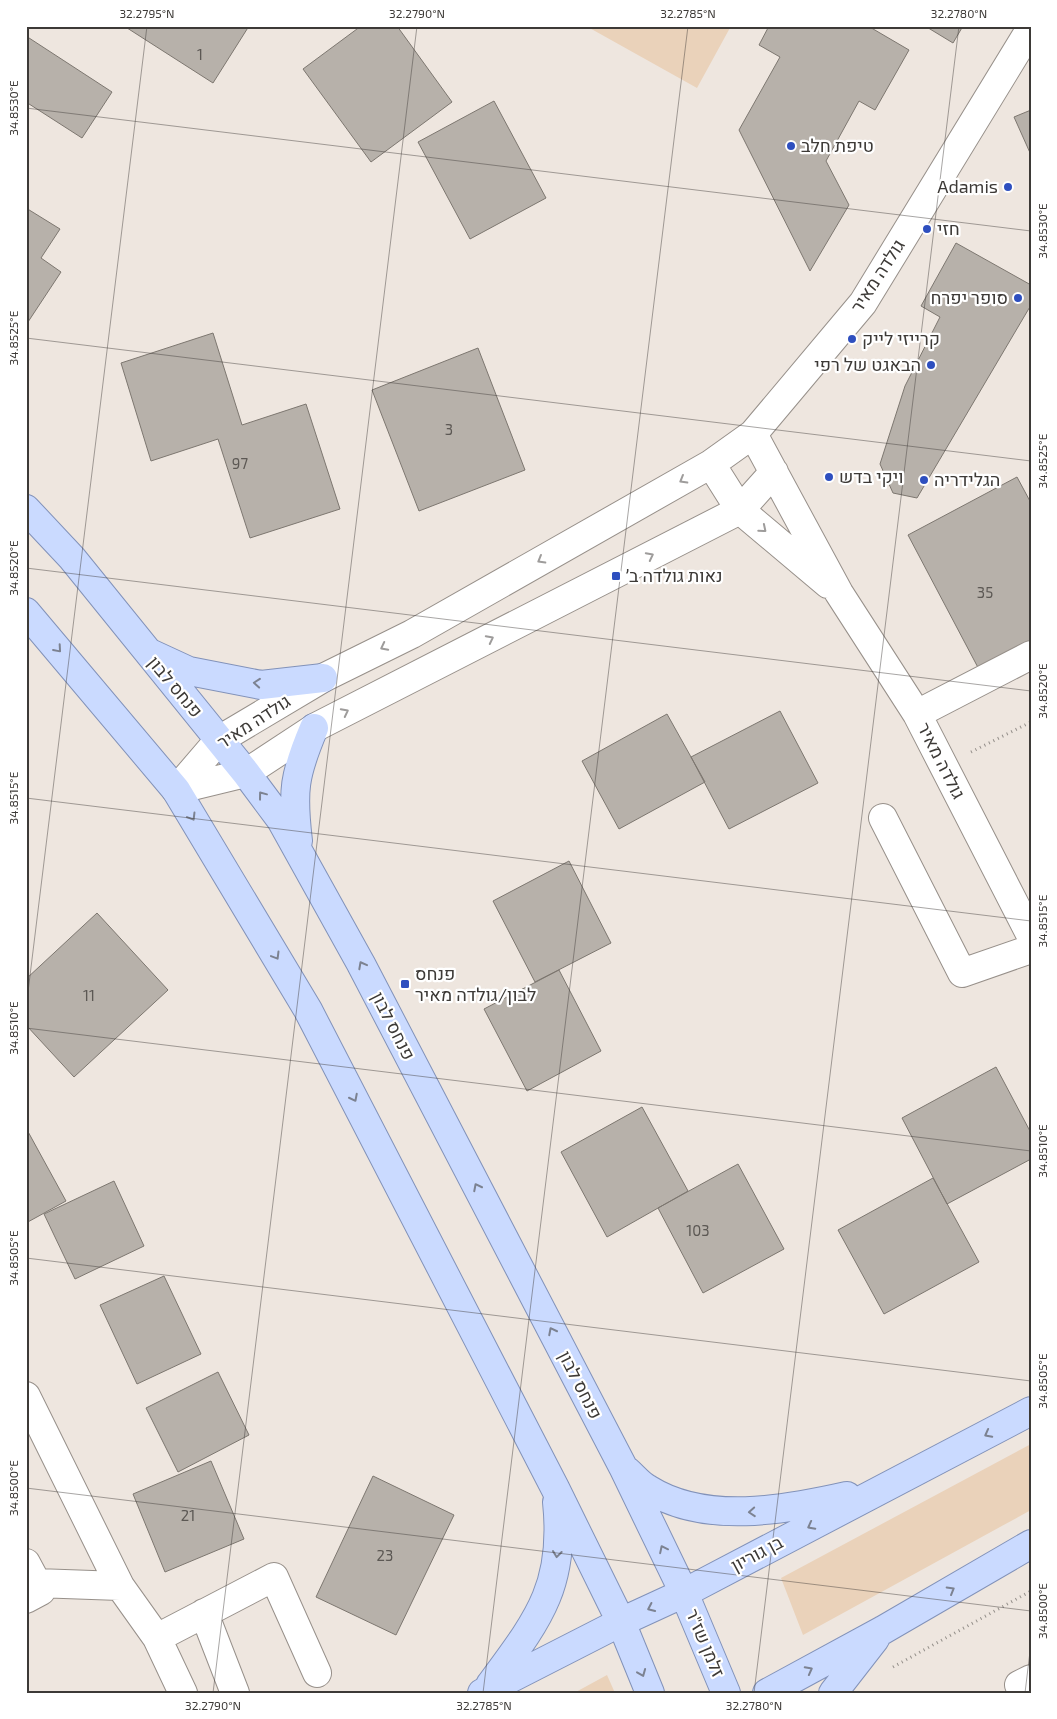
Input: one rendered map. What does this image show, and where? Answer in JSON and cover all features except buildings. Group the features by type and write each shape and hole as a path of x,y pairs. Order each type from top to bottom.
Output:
{"main road":[{"name":"פנחס לבון","path":"26,509 72,558 143,650 246,773 282,820 366,973 623,1468 684,1593"},
{"path":"26,612 176,790 308,1010 555,1488 621,1622 650,1693"},
{"path":"143,650 190,671 261,685 323,678"},
{"path":"299,852 294,792 302,756 314,728"},
{"name":"בן גוריון","path":"484,1691 621,1622 684,1593 1031,1412"},
{"path":"623,1468 647,1489 670,1500 703,1508 747,1513 806,1506 885,1487"},
{"path":"484,1691 539,1616 551,1586 558,1554 555,1488"},
{"path":"766,1693 883,1630 1031,1544"},
{"name":"זלמן שז\"ר","path":"684,1593 726,1693"},
{"path":"832,1693 883,1630"}],"street":[{"name":"גולדה מאיר","path":"176,790 219,740 323,678 412,634 711,464 753,434 863,303 1031,28"},
{"name":"גולדה מאיר","path":"753,434 839,593 917,714 1031,936"},
{"name":"גולדה מאיר","path":"711,464 740,510 839,593"},
{"name":"גולדה מאיר","path":"176,790 246,773 314,728 740,510 774,472"},
{"path":"412,634 433,668"},
{"path":"917,714 1031,655"},
{"path":"883,818 962,974 1031,949"},
{"path":"26,1396 120,1586 157,1638 183,1693"},
{"path":"157,1638 274,1577 318,1673"},
{"path":"32,1584 120,1586"},
{"path":"204,1613 235,1693"}],"path":[{"path":"944,766 1031,722"},
{"path":"891,1669 1031,1591"}],"shaded area":[{"path":"586,26 731,26 697,88"},
{"path":"1031,1444 1031,1510 803,1635 781,1578"},
{"path":"607,1675 615,1693 574,1693"}],"place":[{"name":"טיפת חלב","path":"791,146"},
{"name":"Adamis","path":"1008,187"},
{"name":"חזי","path":"927,229"},
{"name":"סופר יפרח","path":"1018,298"},
{"name":"קרייזי לייק","path":"852,339"},
{"name":"הבאגט של רפי","path":"931,365"},
{"name":"ויקי בדש","path":"829,477"},
{"name":"הגלידריה","path":"924,480"},
{"name":"נאות גולדה ב׳","path":"616,576"},
{"name":"פנחס לבון/גולדה מאיר","path":"405,984"}]}
